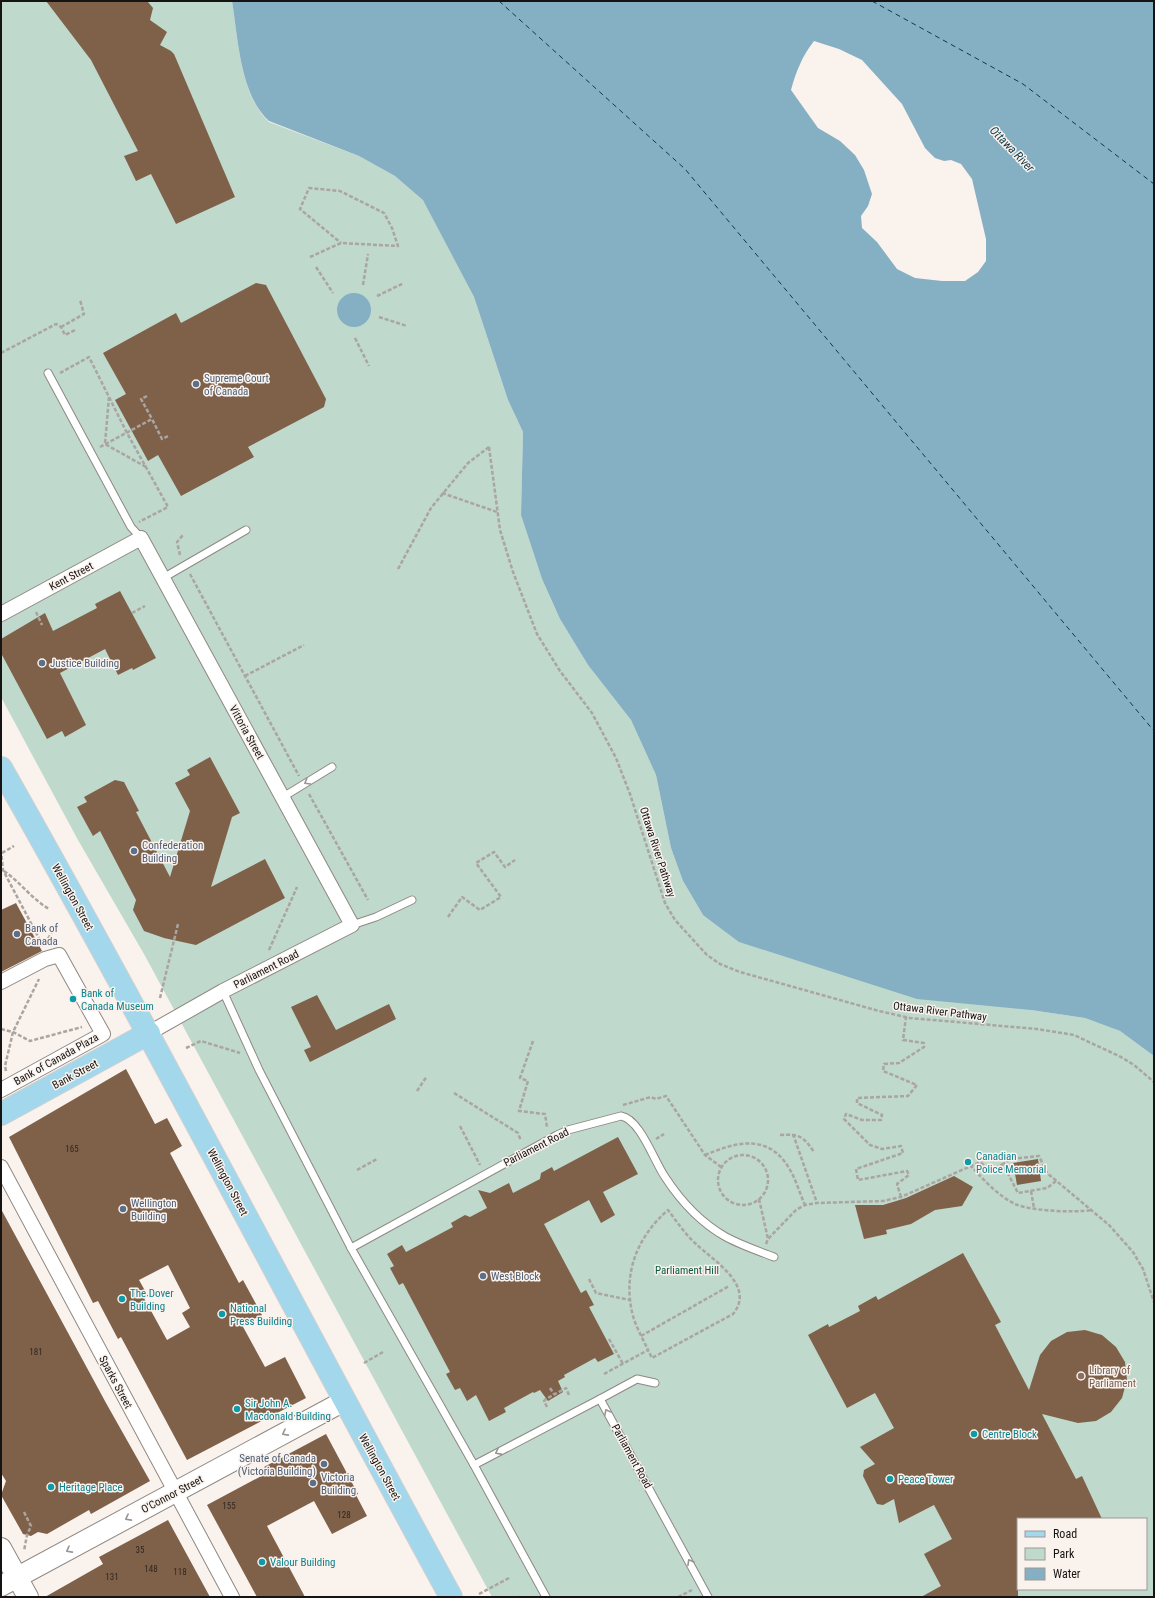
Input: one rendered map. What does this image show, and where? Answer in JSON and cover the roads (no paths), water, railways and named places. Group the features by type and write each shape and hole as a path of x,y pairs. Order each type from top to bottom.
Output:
{"main road":[{"name":"Wellington Street","path":"1,768 149,1033 344,1401 451,1597"},
{"name":"Bank Street","path":"1,1114 149,1033"},
{"name":"O'Connor Street","path":"9,1582 344,1401"},
{"path":"1,1548 9,1582 28,1597"}],"street":[{"name":"Vittoria Street","path":"141,538 352,925"},
{"name":"Kent Street","path":"1,614 141,538"},
{"name":"Parliament Road","path":"149,1033 224,991 352,925"},
{"name":"Bank of Canada Plaza","path":"1,982 45,959 59,955 103,1034 1,1090"},
{"name":"Sparks Street","path":"1,1167 232,1597"}],"lane":[{"path":"48,373 131,526 141,538"},
{"path":"163,578 246,530"},
{"path":"282,797 332,767"},
{"path":"352,925 376,917 412,900"},
{"name":"Parliament Road","path":"224,991 259,1070 351,1248 474,1464 546,1597"},
{"name":"Parliament Road","path":"351,1248 568,1130 612,1118 626,1117 635,1124 662,1172 685,1204 726,1237 774,1257"},
{"path":"474,1464 637,1379 655,1383"},
{"name":"Parliament Road","path":"600,1399 708,1597"}],"water":[{"name":"Ottawa River","path":"232,1 1154,1 1154,1056 1120,1031 1085,1018 1031,1010 917,999 739,942 703,915 683,881 671,848 656,775 631,720 588,665 560,619 542,579 521,515 523,432 508,400 474,297 423,200 395,176 359,156 269,121 259,110 246,81 242,65","holes":["814,41 839,49 862,60 902,104 925,148 935,158 944,161 951,160 961,164 972,179 986,239 986,261 978,272 965,281 942,281 915,278 897,269 877,242 862,228 861,216 868,206 872,194 864,170 855,155 840,141 818,128 791,90 800,64"]},
{"path":"354,293 366,298 371,310 366,322 354,327 342,322 337,310 342,298"}],"place":[{"name":"Supreme Court of Canada","path":"196,384"},
{"name":"Justice Building","path":"42,663"},
{"name":"Confederation Building","path":"134,851"},
{"name":"Bank of Canada","path":"17,934"},
{"name":"Bank of Canada Museum","path":"73,999"},
{"name":"Canadian Police Memorial","path":"968,1162"},
{"name":"Wellington Building","path":"123,1209"},
{"name":"West Block","path":"483,1276"},
{"name":"The Dover Building","path":"122,1299"},
{"name":"National Press Building","path":"222,1314"},
{"name":"Library of Parliament","path":"1081,1376"},
{"name":"Sir John A. Macdonald Building","path":"237,1409"},
{"name":"Centre Block","path":"974,1434"},
{"name":"Senate of Canada (Victoria Building)","path":"324,1464"},
{"name":"Peace Tower","path":"890,1479"},
{"name":"Victoria Building","path":"313,1483"},
{"name":"Heritage Place","path":"51,1487"},
{"name":"Valour Building","path":"262,1562"}],"park label":[{"name":"Parliament Hill","path":"687,1270"}]}
